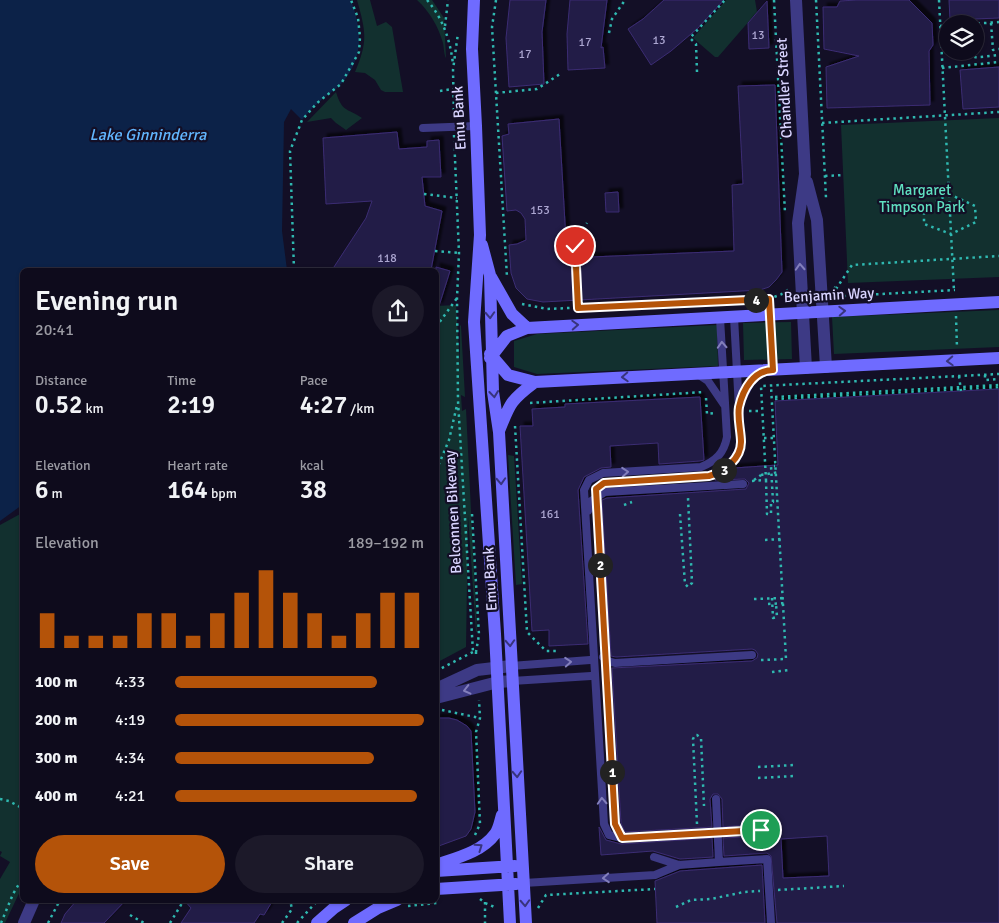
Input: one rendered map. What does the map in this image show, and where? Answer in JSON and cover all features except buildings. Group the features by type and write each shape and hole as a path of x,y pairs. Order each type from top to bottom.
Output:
{"main road":[{"name":"Emu Bank","path":"474,0 472,49 480,235 476,276 475,334 498,682 510,923"},
{"name":"Emu Bank","path":"480,235 490,275 493,392 498,432 526,923"},
{"path":"490,275 512,314 527,328"},
{"name":"Benjamin Way","path":"478,376 507,336 527,328 999,302"},
{"path":"475,334 508,374 535,382 999,358"},
{"path":"498,432 508,406 535,382"},
{"path":"439,864 480,847 495,834 504,810"},
{"path":"439,871 523,865"},
{"path":"439,889 524,883"},
{"path":"317,923 342,903"},
{"path":"354,923 378,908 401,903"}],"street":[{"name":"Chandler Street","path":"796,0 805,174 798,223 806,368"},
{"name":"Chandler Street","path":"805,174 817,220 826,367"},
{"path":"439,688 477,670 511,666"},
{"path":"439,697 498,682 512,681"},
{"path":"24,923 33,903"}],"lane":[{"path":"423,128 476,126"},
{"path":"622,838 615,824 596,489 604,483 701,477 717,474 729,466 738,454 741,444 734,317"},
{"path":"720,318 727,437 726,445 718,457 701,467 603,473 589,480 584,490 592,662 604,824 609,835 622,838 761,830"},
{"path":"739,407 751,381 769,370"},
{"path":"698,374 708,381 726,408"},
{"path":"633,662 615,663 608,661 598,653 596,648 588,507 591,501 605,492 746,482"},
{"path":"511,666 754,658"},
{"path":"512,681 591,676"},
{"path":"716,799 719,862"},
{"path":"654,858 678,865"},
{"path":"524,883 655,875 678,865 767,860 771,923"}],"path":[{"path":"294,268 290,151 302,120 317,103 341,84 358,52 360,37 358,18 351,0"},
{"path":"427,0 445,27 451,46 453,70"},
{"path":"445,27 448,0"},
{"path":"496,0 492,27 507,278"},
{"path":"609,33 612,19 625,0"},
{"path":"697,72 696,44 690,38 725,0"},
{"path":"774,0 785,213"},
{"path":"816,0 826,206"},
{"path":"939,0 940,15"},
{"path":"991,22 993,50 999,50"},
{"path":"984,23 999,22"},
{"name":"Belconnen Bikeway","path":"439,669 473,652 458,401 457,298 459,253 452,89 459,31"},
{"path":"984,56 999,55"},
{"path":"942,60 951,234"},
{"path":"942,68 999,62"},
{"path":"496,93 537,89 560,74"},
{"path":"440,91 452,89"},
{"path":"822,123 999,112"},
{"path":"825,176 843,174"},
{"path":"424,194 456,198"},
{"path":"949,194 975,206 976,222 951,234 924,224 924,208 949,194"},
{"path":"578,308 575,234 581,233 587,223"},
{"path":"435,251 459,253"},
{"path":"836,289 852,265 999,256"},
{"path":"821,284 830,283 844,296 963,289"},
{"path":"522,304 547,309 769,299 782,294 790,288 801,285"},
{"path":"439,323 457,298"},
{"path":"769,299 769,370 772,386 774,438 772,514 767,514 761,386 772,386 999,374"},
{"path":"985,375 985,380 999,379"},
{"path":"959,380 960,388"},
{"path":"775,398 999,385"},
{"path":"523,403 706,392 708,414"},
{"path":"439,464 449,440 458,401 466,400"},
{"path":"515,422 527,632 546,651 562,650"},
{"path":"764,438 774,438"},
{"path":"761,475 779,472 773,466 765,466"},
{"path":"754,658 786,659 773,466"},
{"path":"746,482 766,480"},
{"path":"680,514 685,584 688,587 692,583 687,491"},
{"path":"766,492 773,492"},
{"path":"764,540 782,539"},
{"path":"772,598 773,618 777,617 776,604"},
{"path":"754,600 784,598"},
{"path":"768,604 786,603"},
{"path":"476,652 479,635"},
{"path":"772,672 789,670"},
{"path":"442,710 480,718 476,732 480,824 474,836"},
{"path":"697,826 693,739 697,735 701,737 704,806"},
{"path":"758,767 794,764"},
{"path":"758,778 795,776"},
{"path":"0,799 9,800 20,807"},
{"path":"1,923 20,883"},
{"path":"770,890 844,886"},
{"path":"535,914 546,895 655,889"},
{"path":"676,907 691,900 711,899 744,892 762,891"},
{"path":"479,898 496,908"},
{"path":"48,923 58,903"},
{"path":"170,923 182,903"},
{"path":"282,923 292,909 291,903"},
{"path":"297,923 315,903"},
{"path":"485,903 485,922"},
{"path":"130,915 144,923"}],"green space":[{"path":"357,0 370,0 377,26 386,22 392,27 403,92 385,92 381,90 375,80 365,73 355,72 364,44 364,29"},
{"path":"417,0 432,0 444,18 446,58 436,25 430,14"},
{"path":"726,0 755,0 757,12 718,57 715,57 693,38"},
{"path":"336,92 340,103 346,109 362,118 346,130 331,118 307,122"},
{"name":"Margaret Timpson Park","path":"999,118 999,277 848,283 841,125"},
{"path":"456,305 460,365 461,326 465,397 461,395 462,411 466,409 477,632 468,515 466,647 439,661 439,306"},
{"path":"999,310 999,347 834,354 832,317"},
{"path":"791,322 792,359 744,360 743,323"},
{"path":"717,325 718,366 537,374 514,367 514,341 537,334"},
{"path":"508,455 514,456 522,584 516,585"},
{"path":"20,514 20,891 5,923 0,923 0,879 10,862 0,856 2,852 0,851 0,525"}],"water":[{"name":"Lake Ginninderra","path":"0,0 351,0 355,11 359,43 354,63 349,73 336,89 316,105 302,120 291,109 284,122 282,231 287,268 20,268 20,506 0,521"}],"route":[{"path":"575,246 578,308 769,299 773,370 764,370 746,388 739,407 741,444 738,454 729,466 717,474 709,476 604,483 596,489 615,824 622,838 761,830"}]}
